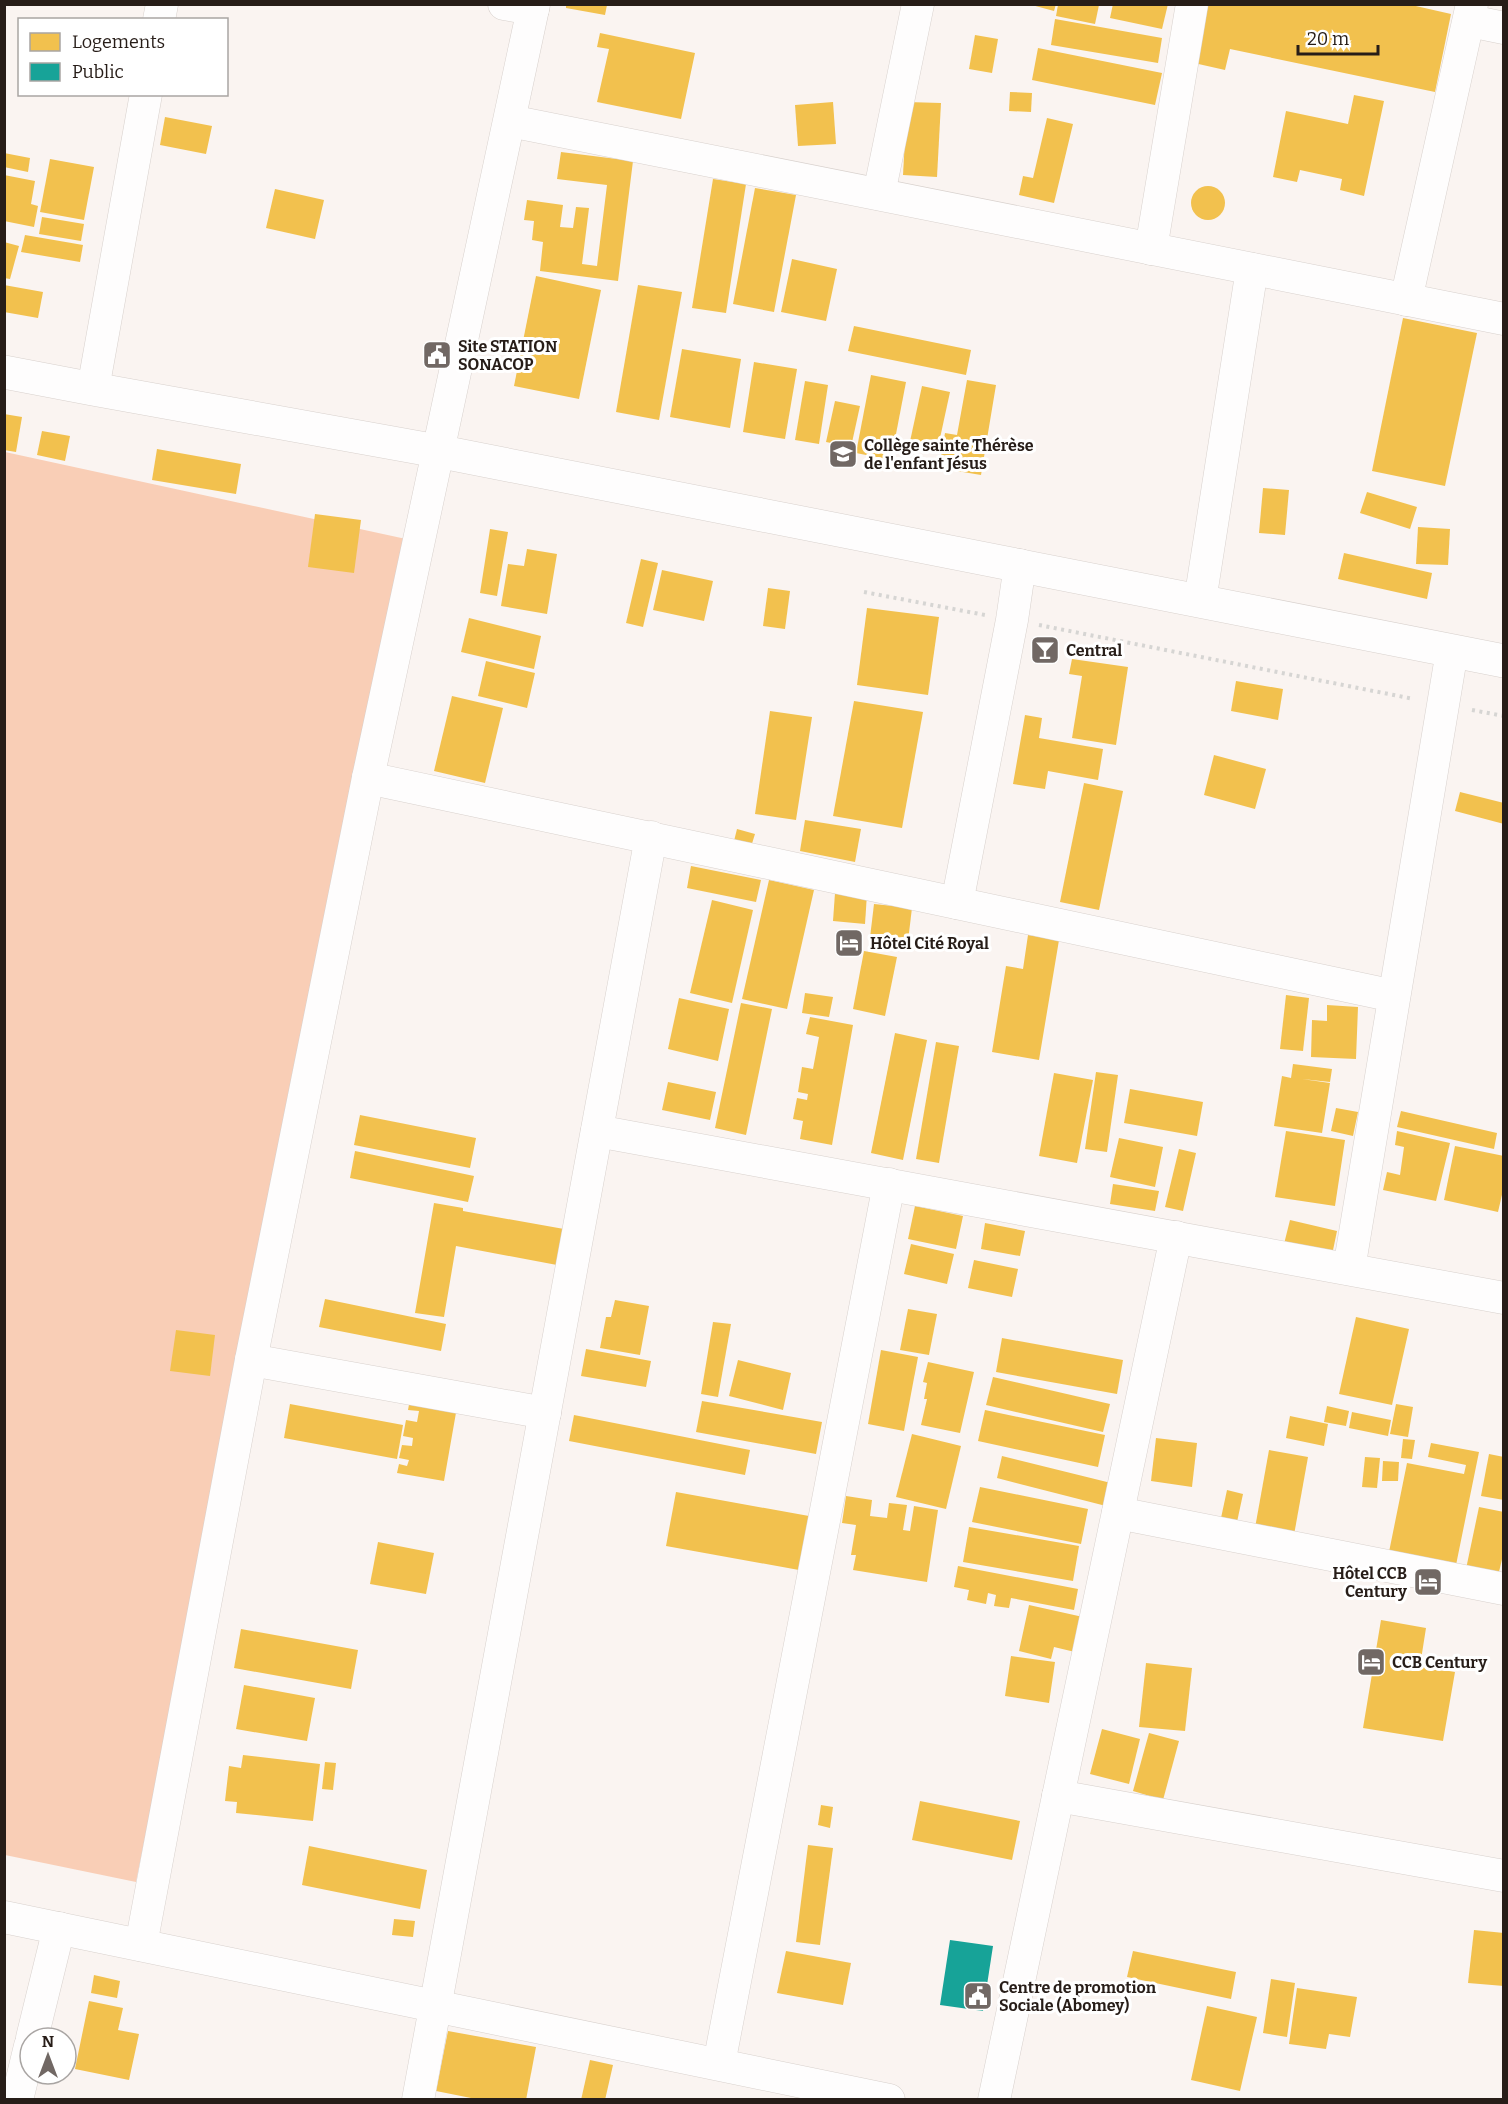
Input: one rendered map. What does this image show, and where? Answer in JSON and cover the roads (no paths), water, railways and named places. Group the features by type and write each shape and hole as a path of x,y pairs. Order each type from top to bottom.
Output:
{"street":[{"path":"879,194 918,4"},
{"path":"1151,249 1192,4"},
{"path":"141,1945 251,1360 368,777 510,121 524,6"},
{"path":"1406,300 1471,13 1503,28"},
{"path":"93,389 146,96"},
{"path":"510,121 1503,319"},
{"path":"1200,601 1252,269"},
{"path":"4,372 438,451 1503,661"},
{"path":"957,903 1012,620 1020,565"},
{"path":"1348,1269 1452,651"},
{"path":"368,777 1394,996"},
{"path":"418,2100 651,837"},
{"path":"597,1131 1503,1298"},
{"path":"719,2064 889,1184"},
{"path":"994,2100 1176,1237"},
{"path":"251,1360 545,1413"},
{"path":"1118,1513 1503,1588"},
{"path":"1058,1796 1503,1876"},
{"path":"4,1917 889,2100"},
{"path":"35,2026 59,1928"}],"place":[{"name":"Site STATION SONACOP","path":"437,355"},
{"name":"Collège sainte Thérèse de l'enfant Jésus","path":"843,454"},
{"name":"Central","path":"1045,650"},
{"name":"Hôtel Cité Royal","path":"849,943"},
{"name":"Hôtel CCB Century","path":"1428,1582"},
{"name":"CCB Century","path":"1371,1662"},
{"name":"Centre de promotion Sociale (Abomey)","path":"978,1996"}]}
